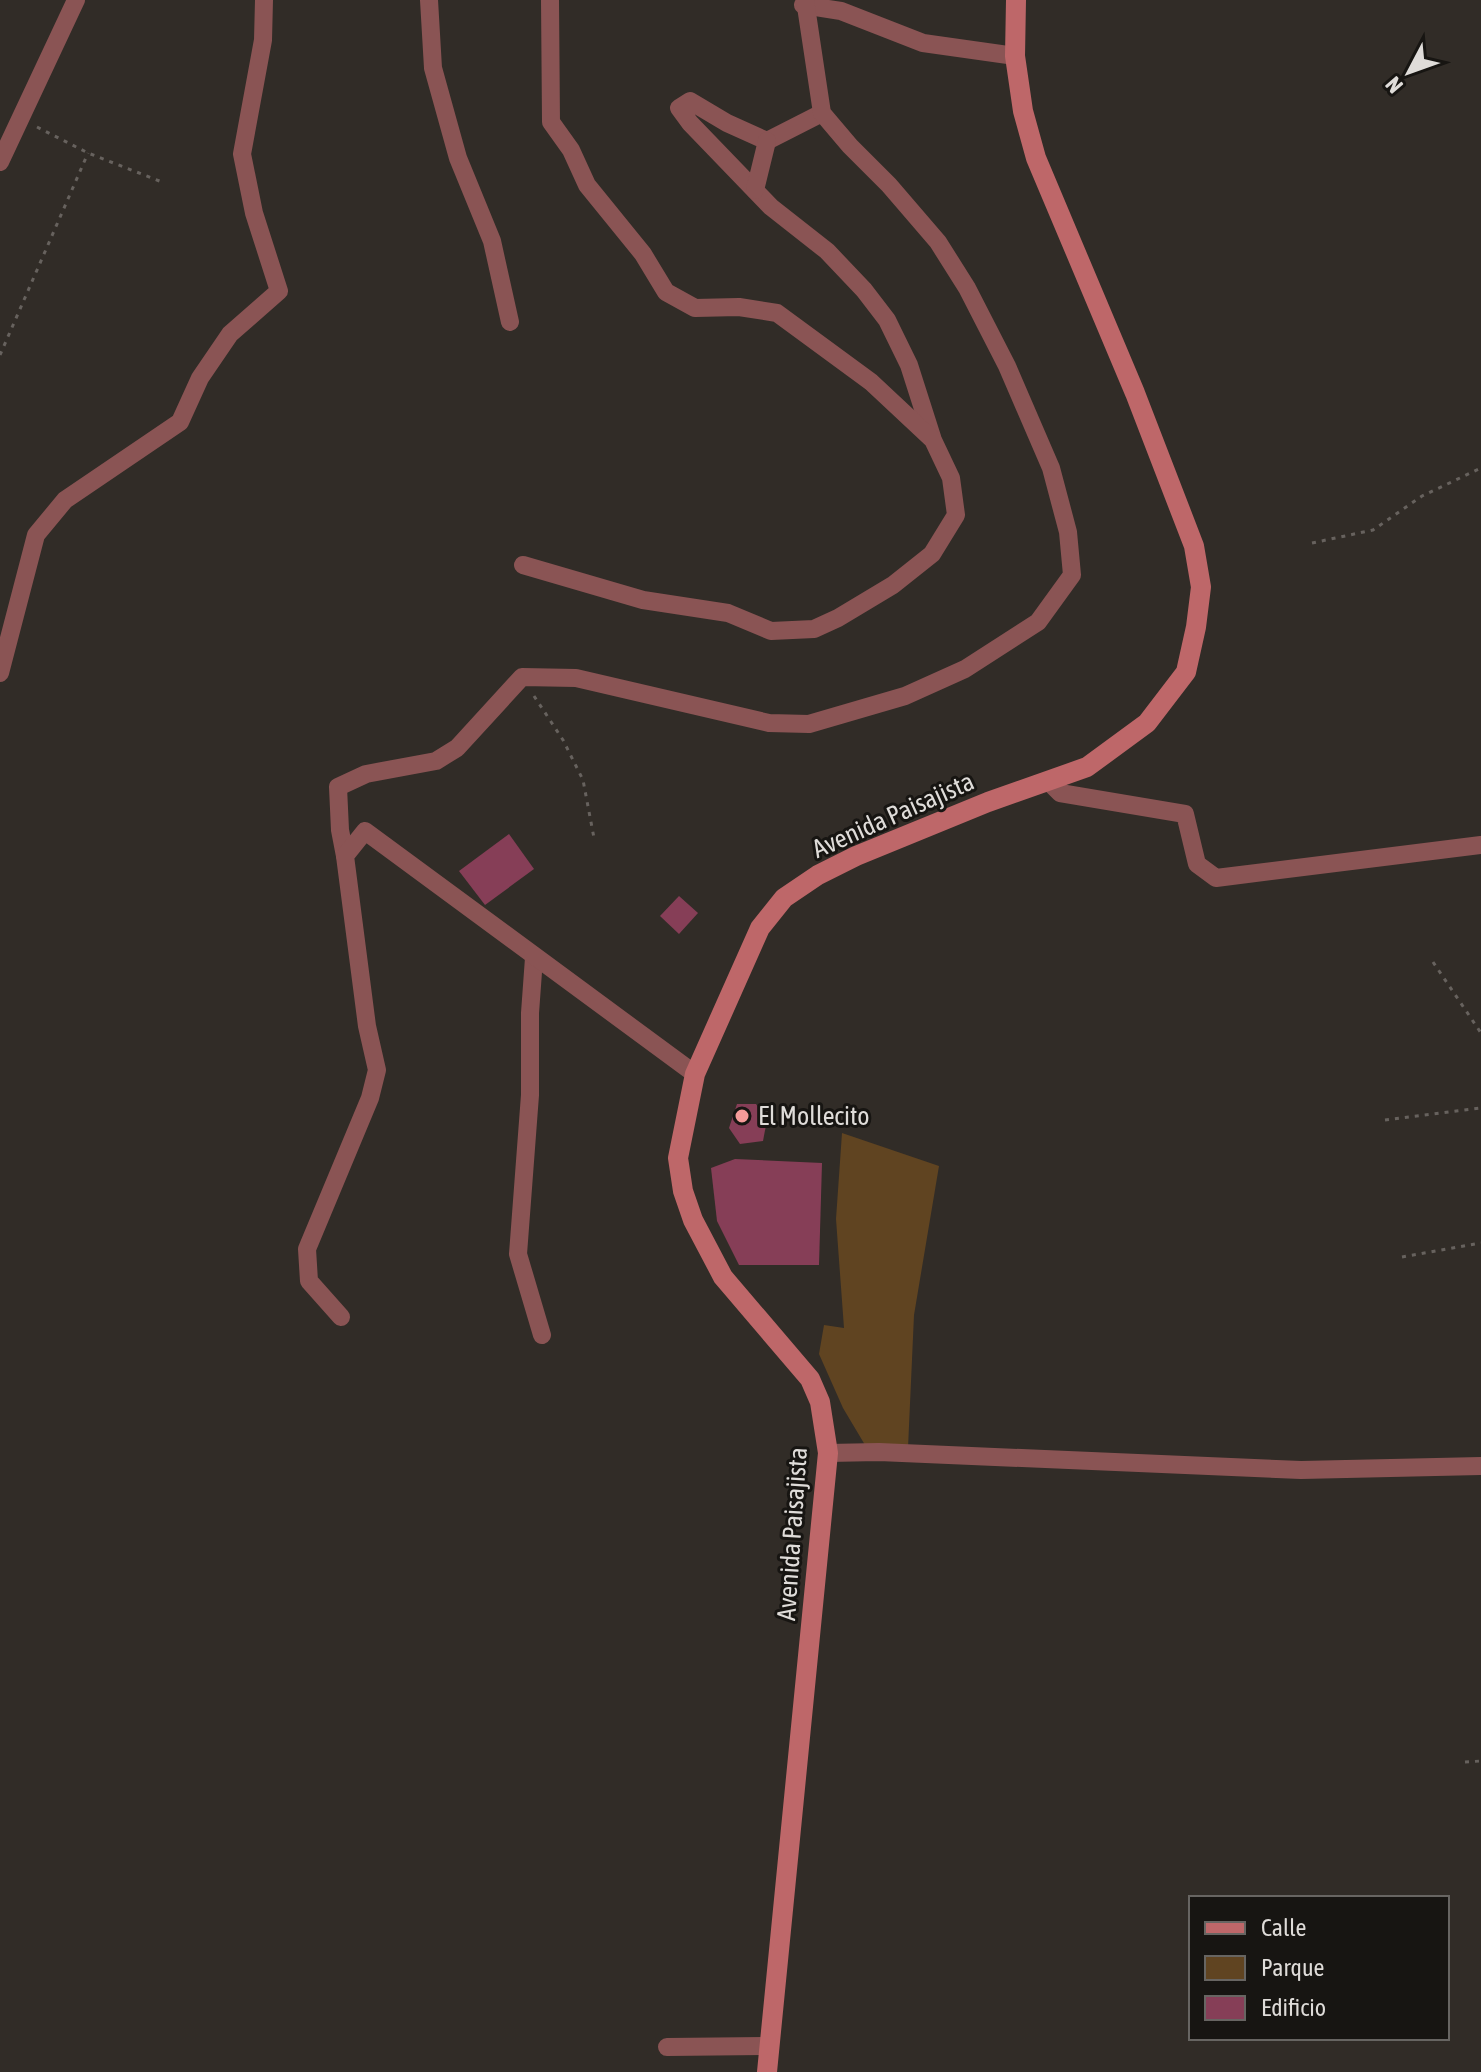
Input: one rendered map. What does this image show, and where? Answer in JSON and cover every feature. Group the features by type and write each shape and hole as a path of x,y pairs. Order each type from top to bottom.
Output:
{"main road":[{"name":"Avenida Paisajista","path":"767,2072 828,1453 820,1402 810,1379 723,1277 693,1220 683,1191 678,1158 695,1074 760,928 784,898 818,875 856,856 1087,767 1147,723 1186,672 1201,587 1194,546 1168,477 1036,158 1023,111 1015,56 1016,0"}],"street":[{"path":"0,162 76,0"},
{"path":"0,673 36,535 65,500 180,422 200,378 230,334 279,291 254,213 242,154 263,40 264,0"},
{"path":"429,0 433,68 458,158 492,241 510,322"},
{"path":"550,0 551,122 571,150 587,185 643,254 666,292 695,308 739,307 777,313 871,382 933,440"},
{"path":"341,1317 309,1281 307,1249 370,1098 377,1070 367,1026 340,830 338,787 366,774 436,761 457,748 522,677 576,678 769,723 809,724 905,696 965,669 1038,622 1072,575 1068,532 1051,468 1007,366 967,288 938,242 822,113 804,2 841,11 923,43 1015,56"},
{"path":"523,565 643,600 728,613 771,631 814,629 893,585 932,554 956,515 951,478 933,440 909,365 887,320 827,251 771,207 679,108 690,101 727,123 767,141"},
{"path":"755,190 767,141 822,113"},
{"path":"1048,781 1060,793 1185,814 1197,864 1216,878 1481,845"},
{"path":"345,856 365,831 695,1074"},
{"path":"534,958 530,1095 518,1254 542,1335"},
{"path":"828,1453 879,1452 1301,1470 1481,1466"},
{"path":"667,2047 768,2046"}],"path":[{"path":"19,118 88,153 162,182"},
{"path":"0,355 88,153"},
{"path":"1312,543 1373,530 1422,496 1481,468"},
{"path":"522,677 563,740 583,780 594,838"},
{"path":"1433,962 1481,1033"},
{"path":"1385,1120 1481,1108"},
{"path":"1402,1257 1481,1243"},
{"path":"1465,1762 1481,1761"}],"green space":[{"path":"842,1133 939,1166 914,1315 908,1448 868,1450 843,1408 819,1354 824,1325 844,1328 836,1219"}],"building":[{"path":"509,834 534,869 485,905 459,871"},
{"path":"679,896 698,913 679,934 660,916"},
{"path":"737,1104 756,1104 767,1120 763,1141 740,1144 729,1128"},
{"path":"735,1159 822,1163 819,1265 739,1265 717,1221 711,1168"}],"place":[{"name":"El Mollecito","path":"742,1116"}]}
